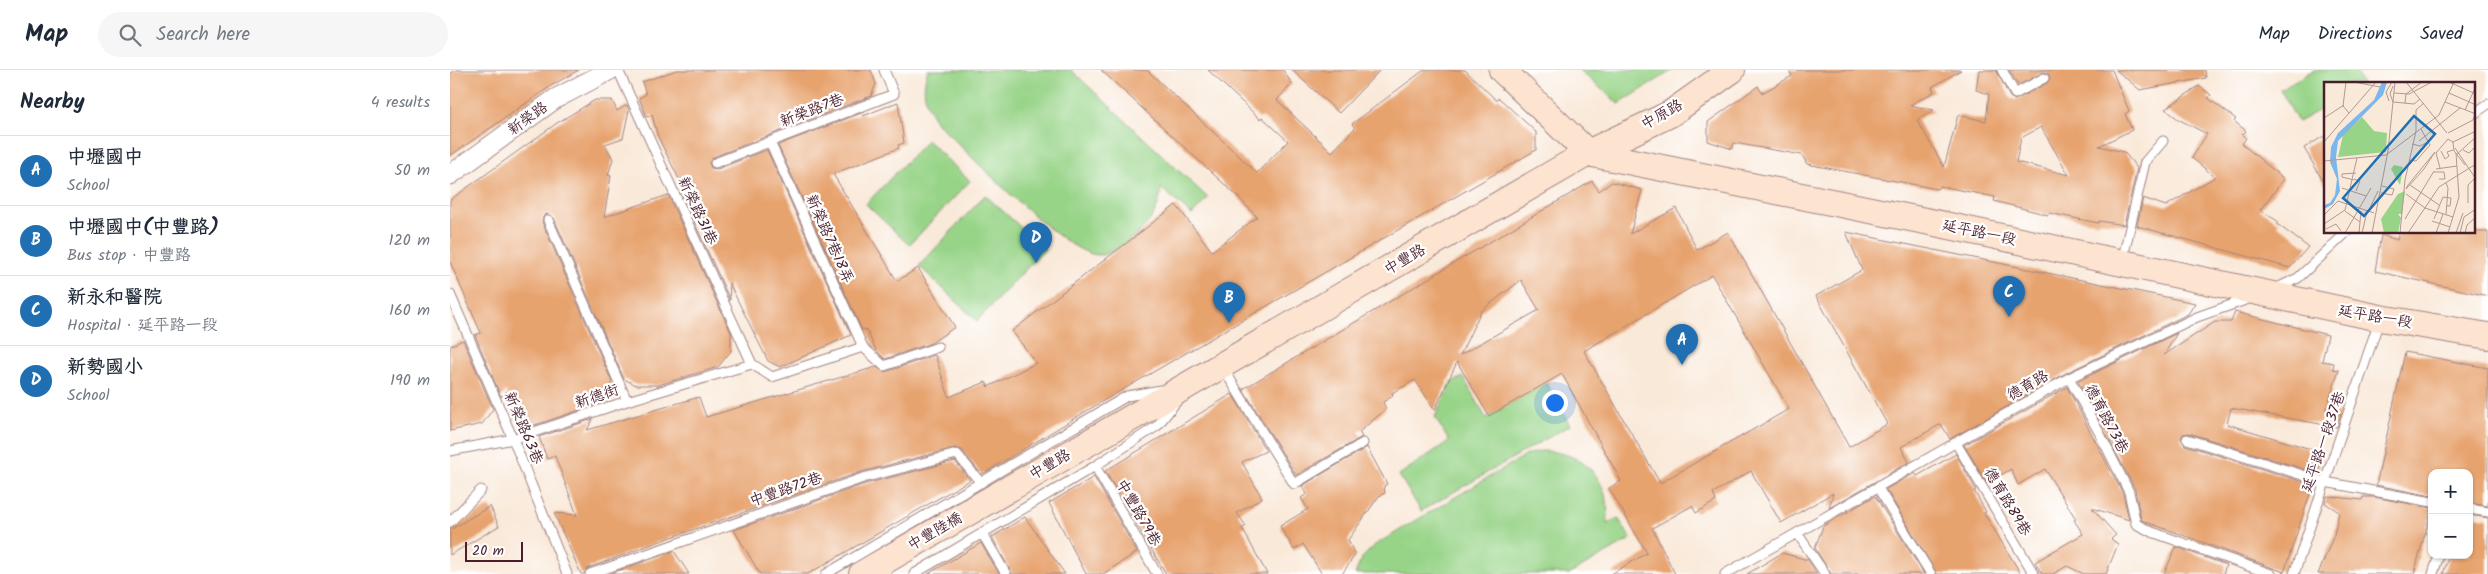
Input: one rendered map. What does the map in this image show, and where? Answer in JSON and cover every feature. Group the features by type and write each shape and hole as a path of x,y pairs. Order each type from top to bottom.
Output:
{"main road":[{"path":"1502,70 1588,153"},
{"name":"中原路","path":"1588,153 1670,114 1732,70"},
{"name":"延平路一段","path":"1588,153 2122,262 2380,318 2488,336"},
{"name":"中豐路","path":"981,494 1190,385 1588,153"},
{"name":"中豐陸橋","path":"862,574 981,494"}],"street":[{"name":"新榮路","path":"450,175 555,99 610,70"}],"lane":[{"name":"新榮路31巷","path":"618,70 752,364"},
{"name":"新榮路7巷","path":"715,164 894,94 884,70"},
{"path":"2002,70 2015,94 2044,78"},
{"path":"2476,113 2488,104"},
{"path":"2122,262 2145,162 2163,141"},
{"name":"新榮路7巷18弄","path":"770,142 863,347"},
{"path":"548,220 627,401"},
{"name":"德育路","path":"1725,574 2069,378 2197,317 2263,294 2298,278 2345,234"},
{"name":"新榮路63巷","path":"450,294 513,439 567,574"},
{"name":"延平路一段37巷","path":"2294,574 2380,318"},
{"path":"752,364 772,377 863,347 884,366 938,346"},
{"name":"新德街","path":"450,452 513,439 627,401 752,364"},
{"path":"1222,366 1294,484 1363,443"},
{"name":"德育路73巷","path":"2069,378 2129,492 2136,524 2152,532 2272,574"},
{"path":"914,574 1096,466 1157,426 1190,385"},
{"path":"2187,439 2325,482 2428,501"},
{"name":"德育路89巷","path":"1956,444 2034,574"},
{"name":"中豐路72巷","path":"590,574 863,478 957,454 981,494"},
{"name":"中豐路79巷","path":"1096,466 1157,574"},
{"path":"1878,488 1931,574"},
{"path":"450,522 481,490"},
{"path":"826,574 981,494"},
{"path":"2473,510 2488,512"},
{"path":"982,533 1006,574"},
{"path":"1797,533 1825,574"},
{"path":"2433,574 2438,559"}],"green space":[{"path":"928,70 1071,70 1208,198 1192,215 1161,188 1158,204 1153,216 1145,227 1132,238 1107,254 1098,255 1082,250 1062,238 1016,200 938,124 927,105 924,92"},
{"path":"1579,70 1673,70 1619,104"},
{"path":"2314,70 2355,70 2361,82 2324,82 2324,108 2298,122 2280,89"},
{"path":"927,140 970,181 909,245 866,204"},
{"path":"985,195 1045,249 977,321 919,266"},
{"path":"1463,377 1486,418 1546,383 1570,425 1421,511 1399,475 1449,441 1435,417 1451,383"},
{"path":"1541,451 1556,452 1570,456 1582,462 1592,471 1600,482 1605,494 1607,524 1618,518 1631,539 1570,574 1355,574 1362,558 1375,545 1526,455"}],"building":[{"path":"456,70 579,70 554,84 450,156 450,74"},
{"path":"677,70 871,70 876,84 871,96 713,157 709,163 711,168 717,169 767,150 851,335 780,367 768,361 729,283 730,300 680,191 684,189 658,137 652,115 647,117 639,98 646,94 642,82"},
{"path":"1101,70 1147,70 1257,173 1288,141 1262,117 1260,119 1208,70 1283,70 1292,84 1277,100 1332,152 1355,128 1352,124 1424,70 1465,70 1496,100 1499,98 1536,132 1536,150 1098,404 986,472 981,474 962,450 955,448 861,472 666,539 588,568 584,574 581,574 554,513 577,515 555,456 547,459 539,437 593,419 587,430 699,397 706,417 876,367 886,372 935,355 949,397 986,382 988,387 1036,363 1012,331 1176,205 1212,251 1257,217 1236,195"},
{"path":"1292,70 1380,70 1339,113"},
{"path":"1789,70 1961,70 1932,87 1934,92 1910,105 1934,110 1917,120 1944,167 1958,115 1986,121 1989,94 1976,90 1979,70 1996,70 2010,97 2015,100 2047,83 2050,78 2048,73 2044,72 2018,85 2009,70 2112,70 2129,111 2125,114 2132,130 2099,146 2124,152 2137,168 2124,225 2099,221 2098,223 2049,213 2048,215 1994,201 1995,197 1940,186 1937,189 1807,164 1802,155 1734,143 1732,149 1708,141 1708,122 1758,86 1762,93 1792,76","holes":["2041,127 2069,175 2016,162 2021,138"]},
{"path":"2116,70 2205,70 2206,78 2140,90"},
{"path":"2199,86 2211,95 2208,98 2236,119 2234,121 2246,131 2242,135 2246,138 2242,144 2284,179 2260,210 2279,222 2277,224 2308,247 2290,268 2137,226 2143,198 2166,206 2215,177 2192,158 2207,134 2178,119 2165,109"},
{"path":"595,100 612,100 617,111 627,105 629,110 623,138 605,144 613,159 608,175 611,176 604,217 668,195 731,333 731,351 718,367 658,385 636,385 624,379 554,218 546,214 542,222 612,382 601,403 532,426 517,417 506,391 501,397 475,335 481,333 450,262 450,200 557,123"},
{"path":"898,102 904,143 898,145 899,148 833,174 897,281 918,268 955,327 931,343 885,359 876,350 866,329 862,330 778,145 864,112 863,116"},
{"path":"2324,136 2324,183 2304,148"},
{"path":"1592,181 1599,191 1612,182 1642,190 1630,234 1676,208 1697,250 1728,232 1849,447 1887,424 1816,296 1862,270 1846,232 2195,303 2188,314 2066,373 1950,439 1941,424 1901,447 1909,462 1829,508 1833,493 1781,523 1751,471 1713,493 1716,501 1696,513 1692,506 1652,528 1675,574 1611,574 1647,553 1609,488 1621,481 1562,374 1489,416 1457,362 1435,410 1415,380 1392,393 1393,396 1383,402 1386,409 1359,432 1362,437 1296,475 1243,389","holes":["1712,275 1789,409 1660,483 1584,351","1521,280 1539,310 1460,355 1481,311"]},
{"path":"2476,232 2488,232 2488,296 2375,271 2381,235 2397,240 2398,234 2476,234"},
{"path":"2235,312 2328,335 2322,361 2334,363 2333,369 2339,370 2326,410 2341,414 2337,427 2231,408 2227,424 2324,453 2317,473 2189,433 2183,434 2181,438 2185,445 2313,485 2284,572 2141,520 2135,489 2078,381 2177,333 2164,355 2215,322 2231,322"},
{"path":"463,340 493,409 482,424 450,431 450,346"},
{"path":"2405,352 2488,368 2488,506 2473,504 2473,469 2428,469 2428,495 2376,485"},
{"path":"2067,387 2123,494 2129,520 2092,508 2116,535 2111,539 2118,544 2106,574 2084,574 2067,566 2053,574 2042,574 2035,562 2083,534 2074,520 2076,519 2045,469 2018,485 2011,469 1987,483 1964,445"},
{"path":"1232,394 1266,451 1242,462 1262,498 1237,513 1246,526 1242,528 1267,574 1166,574 1105,471"},
{"path":"1367,447 1387,484 1384,486 1385,493 1379,496 1348,540 1355,555 1342,574 1322,574 1303,544 1294,550 1280,526 1308,509 1301,498 1307,494 1302,486"},
{"path":"1956,454 1976,490 1974,491 1986,512 1984,513 2021,574 1937,574 1886,489 1915,473 1917,476"},
{"path":"955,461 970,480 808,574 760,574 734,530 865,484"},
{"path":"1094,477 1137,552 1103,574 1086,574 1049,503"},
{"path":"1875,496 1924,574 1831,574 1815,548 1823,526"},
{"path":"2327,496 2362,500 2363,497 2374,497 2428,507 2428,523 2414,574 2318,574 2334,535 2339,512 2325,503"},
{"path":"490,506 499,526 450,555 450,530"},
{"path":"2473,516 2488,518 2488,574 2443,574 2448,559 2473,559"},
{"path":"1025,517 1065,574 1012,574 992,537"},
{"path":"981,543 999,574 928,574 976,546"},
{"path":"2176,547 2226,565 2223,574 2164,574"},
{"path":"674,551 689,574 609,574"},
{"path":"1782,553 1808,560 1817,574 1747,574"}],"place":[{"name":"新勢國小","path":"1036,263"},
{"name":"新永和醫院","path":"2009,317"},
{"name":"中壢國中(中豐路)","path":"1229,323"},
{"name":"中壢國中","path":"1682,365"}]}
